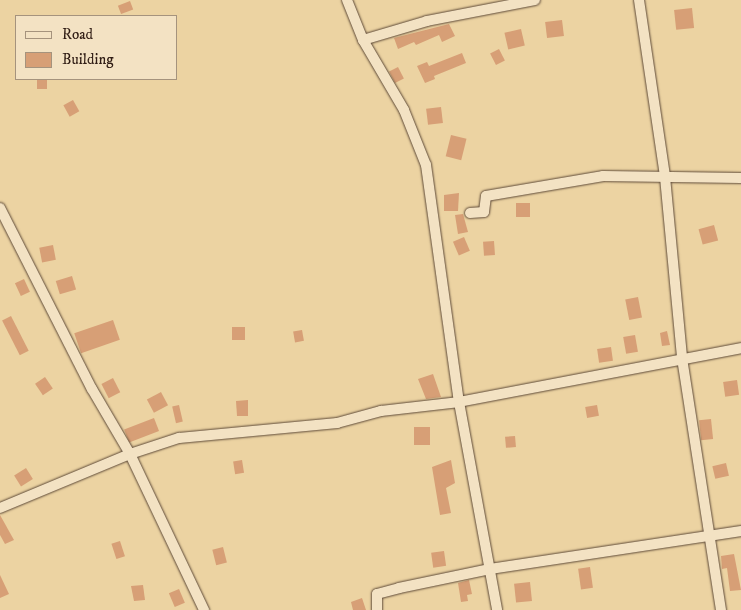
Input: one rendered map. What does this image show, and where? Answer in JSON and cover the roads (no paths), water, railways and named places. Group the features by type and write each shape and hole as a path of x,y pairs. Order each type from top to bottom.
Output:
{"street":[{"path":"347,0 363,40 404,110 426,164 459,402 497,610"},
{"path":"363,40 427,21 535,0"},
{"path":"639,0 665,177 682,358 711,535 721,610"},
{"path":"470,213 484,212 486,196 603,176 741,178"},
{"path":"0,208 92,389 130,454 204,610"},
{"path":"0,508 130,454 179,438 337,423 380,411 459,402 741,348"},
{"path":"377,610 377,594 490,569 741,531"}]}
